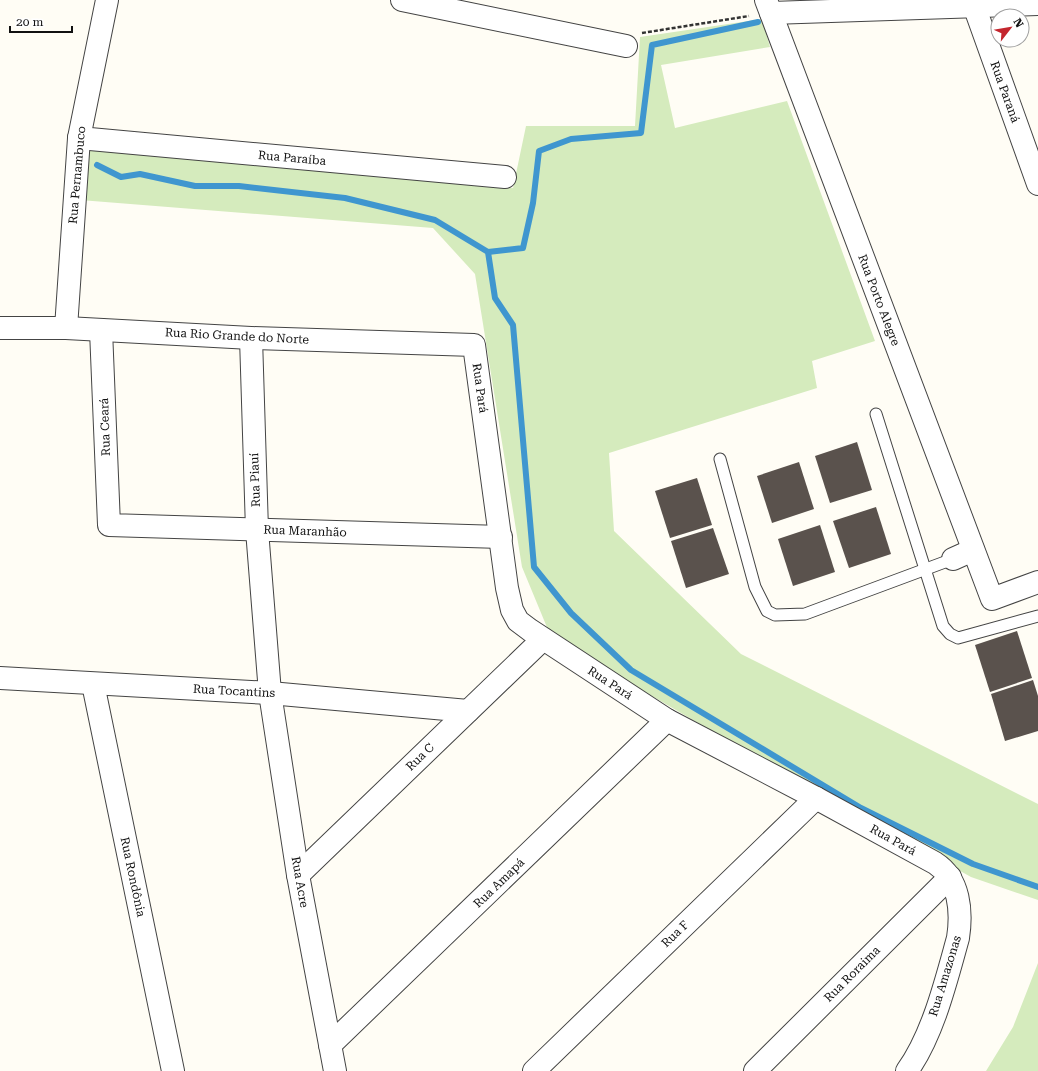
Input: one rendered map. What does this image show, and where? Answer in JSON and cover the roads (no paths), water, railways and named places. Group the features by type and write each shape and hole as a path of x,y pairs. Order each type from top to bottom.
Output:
{"street":[{"name":"Rua Pernambuco","path":"66,328 78,138 107,0"},
{"path":"402,0 470,6 626,46"},
{"path":"768,6 973,3 1038,4"},
{"name":"Rua Paraná","path":"973,3 1038,184"},
{"name":"Rua Porto Alegre","path":"768,6 992,599 1038,582"},
{"name":"Rua Paraíba","path":"78,138 506,177"},
{"name":"Rua Rio Grande do Norte","path":"0,328 66,328 251,338 474,345"},
{"name":"Rua Ceará","path":"101,330 109,525"},
{"name":"Rua Piauí","path":"251,338 257,530 270,693"},
{"name":"Rua Pará","path":"474,345 507,588 512,610 518,621 542,639 667,720 816,798 935,863 950,877"},
{"name":"Rua Maranhão","path":"109,525 501,537"},
{"path":"953,559 973,550"},
{"name":"Rua C","path":"298,875 542,639"},
{"name":"Rua Tocantins","path":"0,678 270,693 468,711"},
{"name":"Rua Rondônia","path":"93,684 173,1071"},
{"name":"Rua Acre","path":"270,693 298,875 335,1071"},
{"name":"Rua Amapá","path":"330,1045 667,720"},
{"name":"Rua F","path":"534,1071 816,798"},
{"name":"Rua Roraima","path":"755,1071 950,877"},
{"name":"Rua Amazonas","path":"906,1071 919,1051 934,1015 958,938 960,925 959,905 950,877"}],"lane":[{"path":"876,414 943,626 950,634 958,638 1038,616"},
{"path":"720,459 755,587 767,611 775,616 805,614 953,559"}],"waterway":[{"path":"488,252 523,248 533,203 539,151 571,139 641,133 652,45 758,22"},
{"path":"97,165 121,177 140,174 195,186 239,186 345,198 435,220 488,252 495,298 513,325 534,567 571,613 631,670 861,808 973,864 1038,887"}]}
